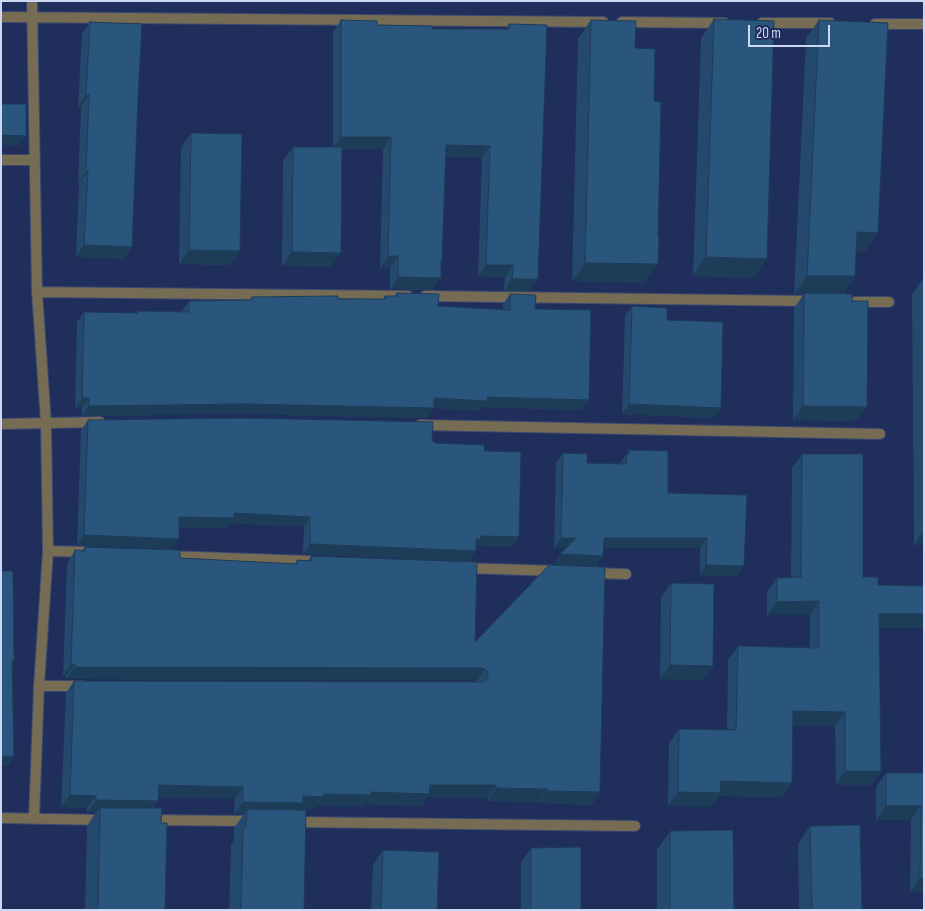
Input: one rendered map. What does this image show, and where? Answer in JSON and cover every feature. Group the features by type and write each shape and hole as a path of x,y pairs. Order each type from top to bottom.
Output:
{"street":[{"path":"32,1 37,292 46,423 48,551 39,686 34,819"},
{"path":"1,16 736,23"},
{"path":"755,23 844,24"},
{"path":"864,24 924,24"},
{"path":"1,160 34,160"},
{"path":"37,292 820,301"},
{"path":"849,302 889,302"},
{"path":"1,424 113,422"},
{"path":"415,425 880,434"},
{"path":"48,551 98,553"},
{"path":"157,555 317,562"},
{"path":"456,567 566,572"},
{"path":"586,572 626,574"},
{"path":"39,686 88,686"},
{"path":"1,818 113,820"},
{"path":"142,820 261,821"},
{"path":"280,822 635,826"}],"building":[{"path":"714,19 774,21 767,259 706,257"},
{"path":"341,20 377,21 377,25 432,26 432,29 509,29 509,24 547,25 538,279 512,279 513,265 486,265 490,146 446,145 441,278 398,277 398,256 388,256 391,137 341,137"},
{"path":"591,20 636,21 635,48 655,49 654,101 661,102 658,264 585,263"},
{"path":"819,20 888,23 878,233 857,232 855,276 807,276"},
{"path":"90,22 142,24 132,247 84,245 88,171 86,171 89,95 86,95"},
{"path":"1,104 26,104 26,136 1,135"},
{"path":"191,133 242,134 240,251 189,250"},
{"path":"293,147 342,147 341,253 292,252"},
{"path":"397,293 439,294 438,306 510,310 510,294 536,295 535,309 591,310 589,400 487,397 487,401 434,398 434,408 243,404 89,406 89,398 82,398 84,312 189,312 189,301 252,300 252,297 338,296 338,299 385,299 385,296 397,296"},
{"path":"804,293 852,294 852,301 868,301 867,407 803,406"},
{"path":"632,306 667,308 667,320 723,322 721,408 629,404"},
{"path":"243,418 433,422 432,441 434,443 485,445 484,451 521,452 519,537 481,536 481,539 476,539 476,551 310,544 310,517 234,513 234,518 179,517 179,539 84,535 88,420"},
{"path":"629,450 668,451 668,493 747,495 744,566 706,565 707,538 604,538 603,556 560,554 576,538 561,538 563,453 587,454 587,463 626,464"},
{"path":"802,454 863,454 863,577 878,577 878,585 924,586 924,614 879,614 881,771 845,771 845,712 793,711 792,783 721,781 720,793 678,792 679,729 736,730 738,646 819,648 819,601 777,602 777,578 801,577"},
{"path":"85,547 180,550 180,558 297,564 297,560 311,561 311,556 477,562 475,642 549,565 605,567 600,792 496,788 496,785 430,785 429,794 371,792 371,795 324,794 323,797 303,796 303,803 243,802 243,787 159,785 158,801 96,800 96,796 70,795 74,681 482,682 487,679 488,675 488,672 482,668 75,667 75,664 71,664 75,550 85,551"},
{"path":"1,571 13,571 14,756 1,757"},
{"path":"671,583 714,584 713,666 670,665"},
{"path":"886,773 924,773 924,878 920,878 921,806 886,806"},
{"path":"100,808 162,808 161,823 167,823 165,910 98,910"},
{"path":"247,809 306,810 304,910 241,910 243,827 246,827"},
{"path":"860,825 862,910 812,910 810,826"},
{"path":"733,830 734,910 670,910 670,831"},
{"path":"581,847 581,910 531,910 531,848"},
{"path":"383,850 439,852 437,910 381,910"}]}
